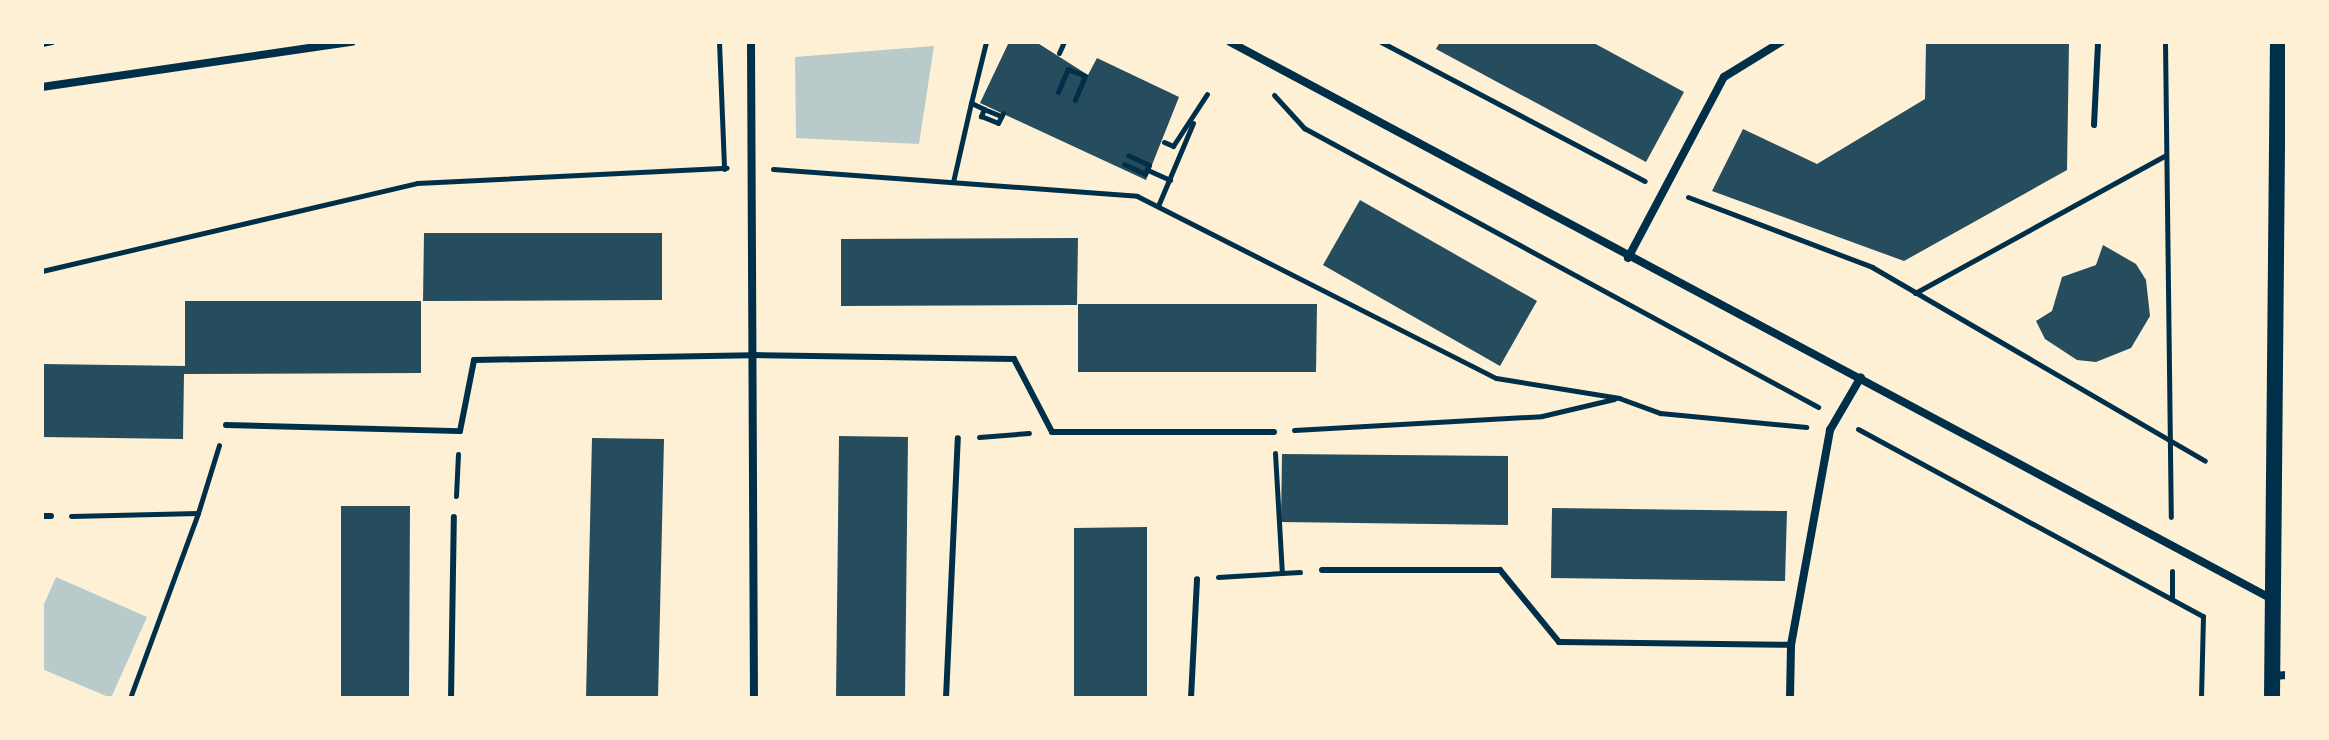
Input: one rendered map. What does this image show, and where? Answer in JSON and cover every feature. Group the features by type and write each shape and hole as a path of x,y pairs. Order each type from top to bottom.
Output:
{"main road":[{"path":"2272,698 2280,676 2272,599 2279,484 2282,261 2278,42"}],"street":[{"path":"42,87 352,42"},
{"path":"751,42 754,698"},
{"path":"1230,42 1628,258 1861,377 2272,599"},
{"path":"1628,258 1724,77 1781,42"},
{"path":"1790,698 1791,645 1830,430 1861,377"}],"lane":[{"path":"2094,125 2098,42"},
{"path":"226,425 460,431 474,360 752,355 1014,359 1052,432 1274,432"},
{"path":"946,698 958,438"},
{"path":"42,516 51,516"},
{"path":"451,698 454,517"},
{"path":"1322,570 1500,570 1559,642 1791,645"},
{"path":"1191,698 1197,579"}],"path":[{"path":"42,44 52,42"},
{"path":"719,42 724,169"},
{"path":"953,182 986,42"},
{"path":"1059,53 1064,42"},
{"path":"1381,42 1665,188 1872,267 2205,461"},
{"path":"2165,42 2170,440"},
{"path":"1058,92 1068,69 1085,76 1075,100"},
{"path":"1262,82 1304,128 2203,616 2201,698"},
{"path":"1158,206 1207,94"},
{"path":"971,103 984,109 981,116 998,123 1002,115"},
{"path":"1164,142 1173,146 1183,125 1193,123"},
{"path":"1124,164 1145,174 1149,165 1128,155"},
{"path":"1915,293 2166,155"},
{"path":"42,271 417,183 751,167 1137,196 1496,378 1619,398 1660,413 1830,430"},
{"path":"1150,171 1170,180"},
{"path":"1282,573 1274,432 1542,416 1619,398"},
{"path":"130,698 198,513 226,425"},
{"path":"454,517 460,431"},
{"path":"958,438 1052,432"},
{"path":"51,516 198,513"},
{"path":"1197,579 1322,570"}],"shaded area":[{"path":"934,46 919,144 796,138 795,57"},
{"path":"56,577 147,617 111,698 42,669 42,609"}],"building":[{"path":"1009,42 1036,42 1088,75 1097,58 1179,97 1146,180 980,103"},
{"path":"1440,42 1592,42 1684,92 1646,162 1436,49"},
{"path":"1926,42 2069,42 2067,170 1904,261 1712,191 1743,129 1817,164 1925,99"},
{"path":"1360,200 1537,301 1500,366 1323,265"},
{"path":"424,233 662,233 662,300 423,301"},
{"path":"1078,238 1077,305 841,306 841,239"},
{"path":"2103,245 2136,264 2146,280 2150,316 2131,348 2096,362 2077,360 2045,339 2036,321 2052,311 2062,277 2096,265"},
{"path":"185,301 421,301 421,373 184,374 183,439 42,437 42,364 185,366"},
{"path":"1078,304 1317,304 1316,372 1078,372"},
{"path":"839,436 908,437 905,698 836,698"},
{"path":"592,438 664,439 658,698 586,698"},
{"path":"1282,454 1508,456 1508,525 1281,522"},
{"path":"341,506 410,506 409,698 341,698"},
{"path":"1552,508 1787,511 1785,581 1551,578"},
{"path":"1147,527 1147,698 1074,698 1074,528"}]}
